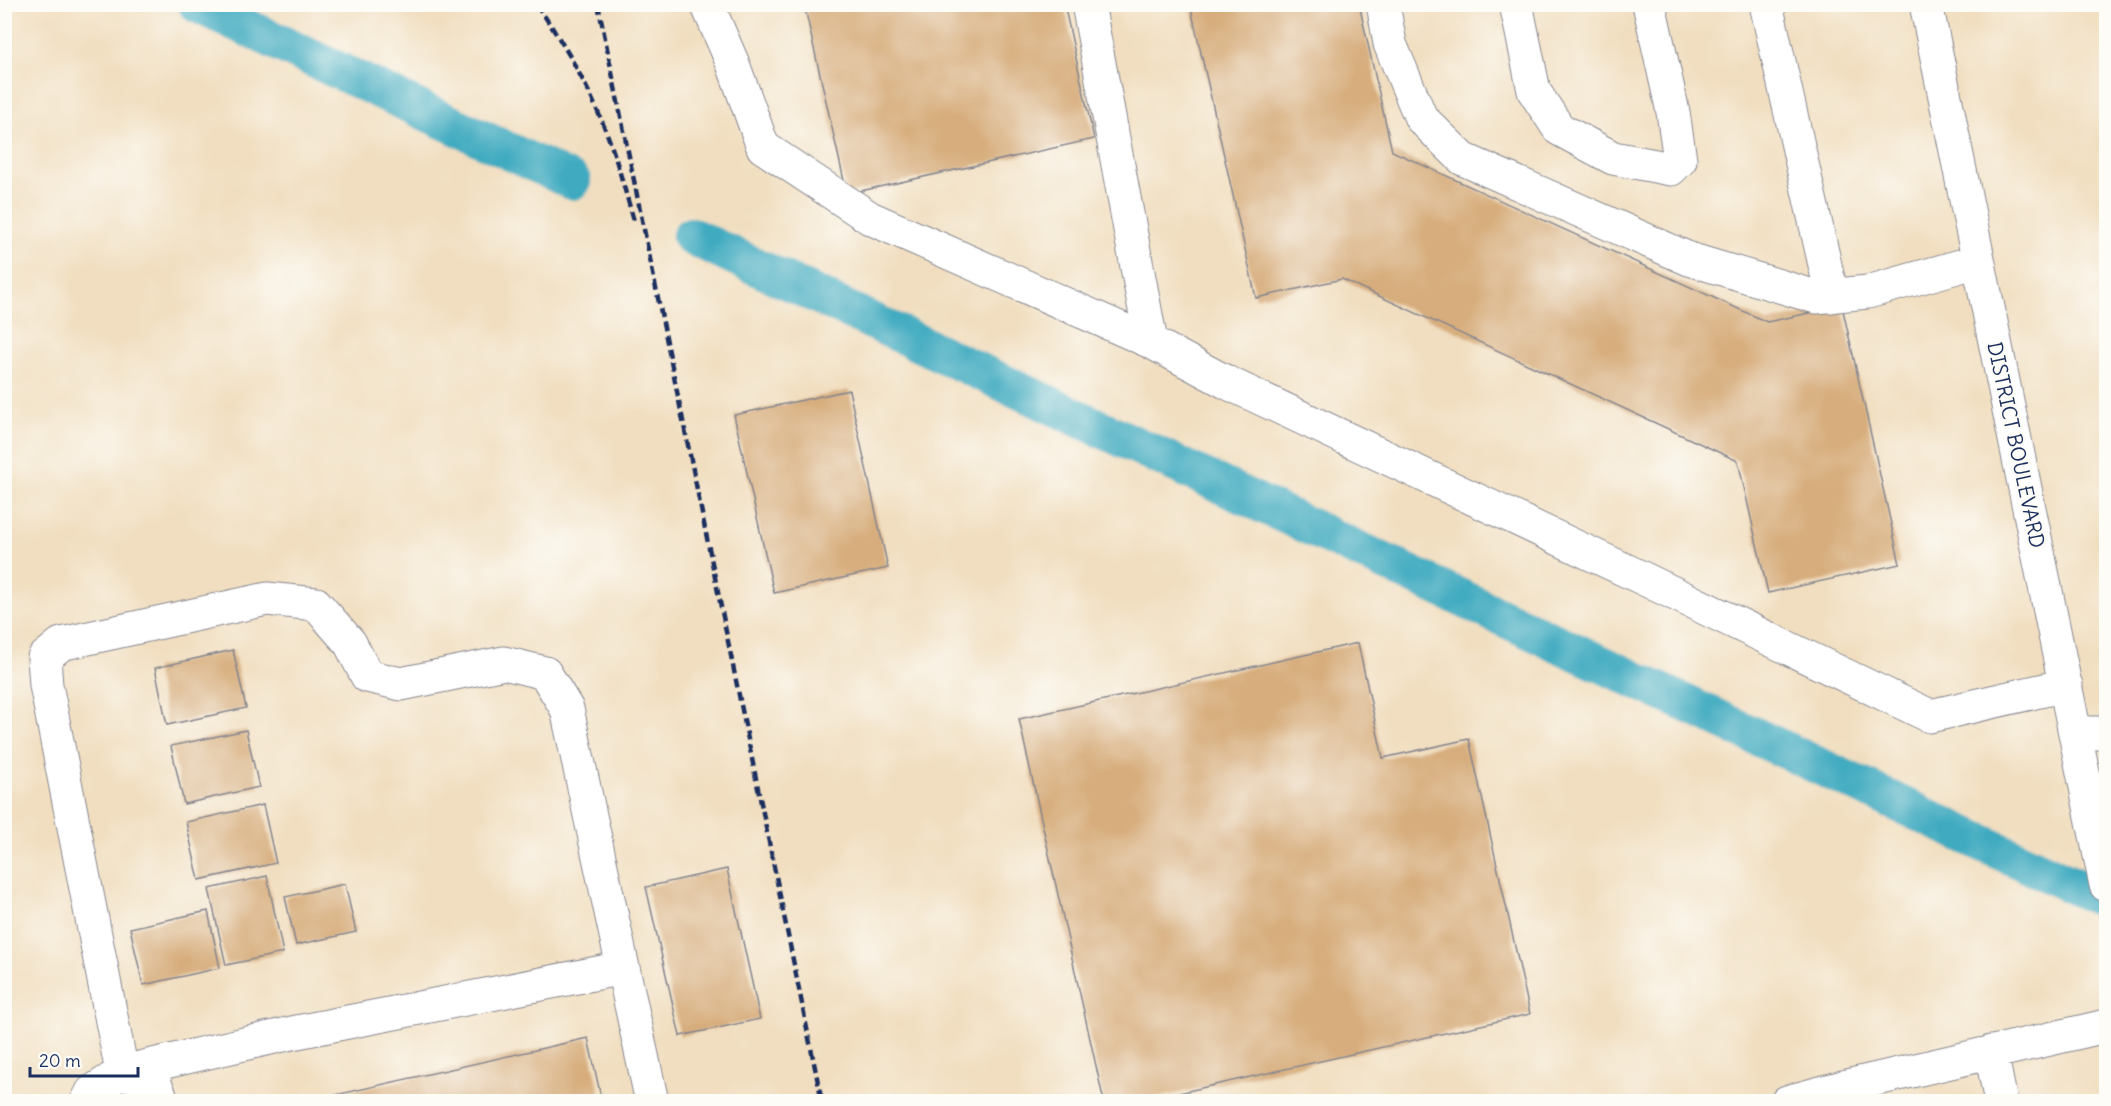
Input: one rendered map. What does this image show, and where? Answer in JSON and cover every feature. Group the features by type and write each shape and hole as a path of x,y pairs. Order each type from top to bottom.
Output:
{"street":[{"path":"707,4 733,64 763,147 870,218 1152,342 1227,382 1503,511 1929,716 2066,685"},
{"path":"1088,4 1152,342"},
{"path":"1383,4 1390,44 1421,118 1462,159 1689,259 1816,297 1868,292 1978,261"},
{"path":"1516,4 1534,91 1559,129 1613,158 1671,169 1680,160 1673,112 1649,4"},
{"path":"1766,4 1832,296"},
{"name":"DISTRICT BOULEVARD","path":"1926,4 2066,685 2091,733 2084,769 2106,885"},
{"path":"122,1072 46,685 44,658 61,644 267,599 316,603 350,643 367,676 402,684 504,663 546,673 567,709 652,1101"},
{"path":"87,1101 92,1092 122,1072 292,1033 623,968"},
{"path":"1787,1101 1852,1093 1990,1052 2106,1026"},
{"path":"1990,1052 2001,1101"},
{"path":"122,1072 156,1086 163,1101"}],"building":[{"path":"804,4 1064,4 1094,139 847,194"},
{"path":"1190,4 1359,4 1392,151 1767,322 1842,306 1900,564 1768,593 1738,461 1342,279 1256,298"},
{"path":"849,390 888,568 774,593 734,415"},
{"path":"1358,643 1383,758 1469,739 1530,1014 1139,1102 1104,1102 1019,719"},
{"path":"233,650 246,708 167,725 155,668"},
{"path":"246,730 259,787 184,804 171,746"},
{"path":"263,805 276,863 199,880 186,822"},
{"path":"727,869 760,1019 680,1036 646,887"},
{"path":"267,876 283,953 226,965 209,889"},
{"path":"345,884 356,932 296,945 285,897"},
{"path":"208,911 220,968 143,985 130,928"},
{"path":"588,1038 602,1102 309,1102 309,1101"}],"waterway":[{"path":"197,4 572,181"},
{"path":"691,236 2106,901"}],"railway":[{"path":"536,4 568,53 602,121 635,224"},
{"path":"598,4 822,1102"}]}
